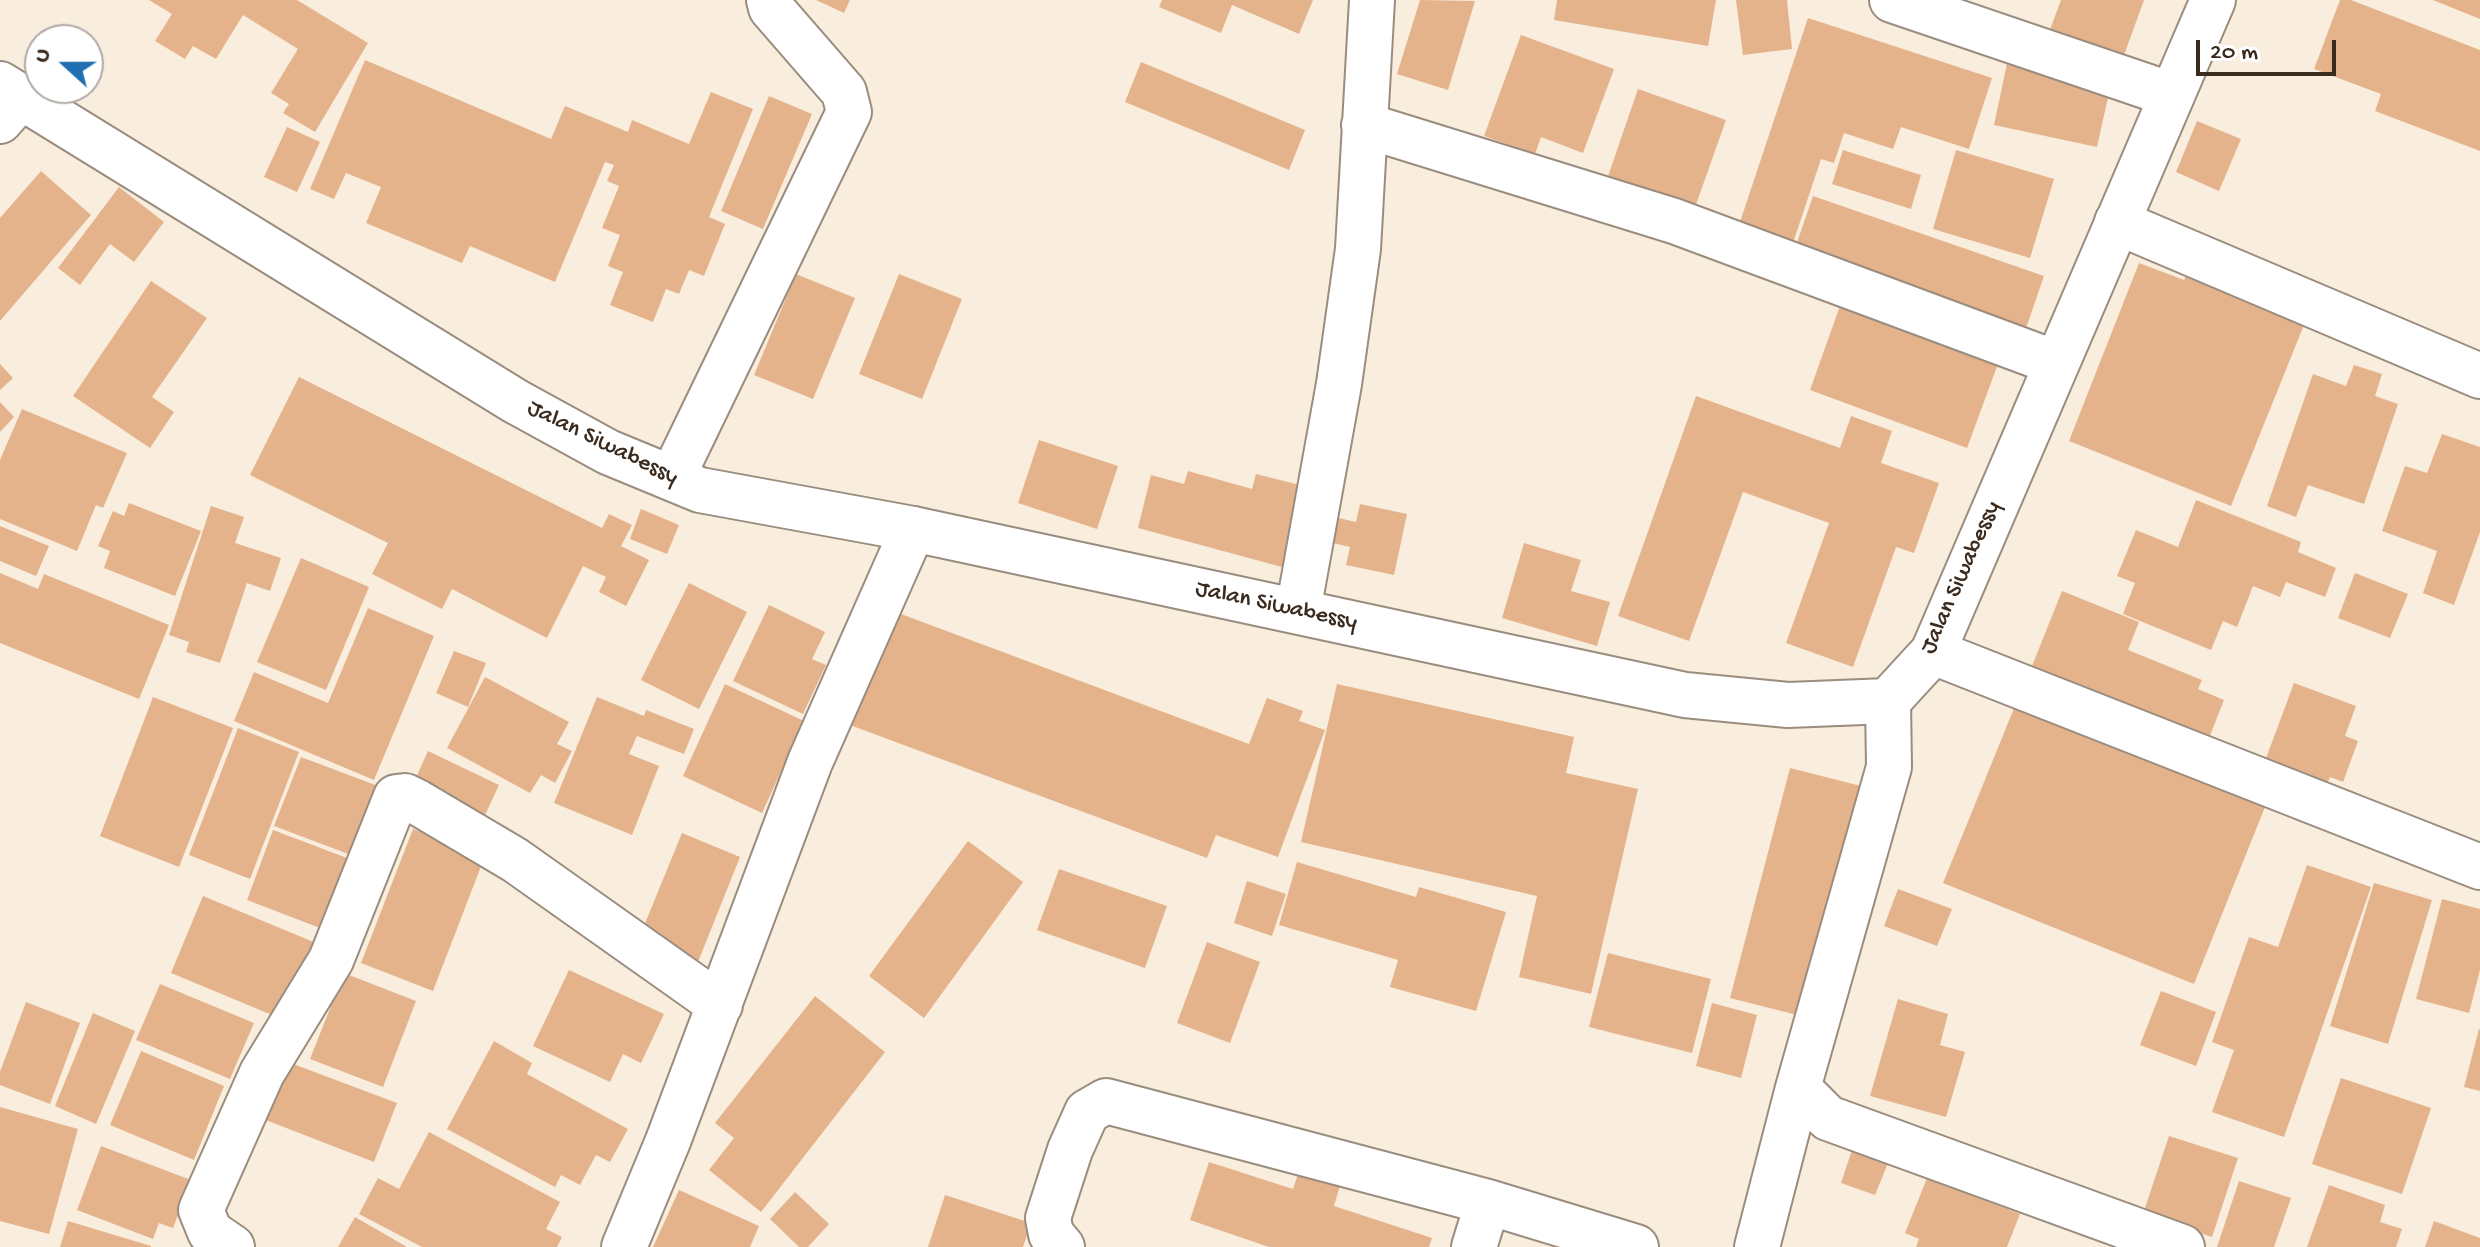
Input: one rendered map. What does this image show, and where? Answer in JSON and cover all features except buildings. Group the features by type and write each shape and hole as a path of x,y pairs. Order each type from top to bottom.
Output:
{"street":[{"path":"672,478 849,112 844,92 771,8 769,0"},
{"path":"1298,611 1339,384 1358,249 1372,0"},
{"path":"1892,0 2172,95"},
{"name":"Jalan Siwabessy","path":"7,101 515,401 608,452 700,490 913,529 1685,695 1788,705 1888,701 1933,652 2213,0"},
{"path":"1364,125 1674,221 2056,363"},
{"path":"2117,222 2480,376"},
{"path":"624,1247 720,1005 810,762 913,529"},
{"path":"1933,652 2480,867"},
{"path":"1757,1247 1798,1088 1889,767 1888,701"},
{"path":"232,1247 210,1232 201,1210 212,1178 262,1073 331,960 396,797 405,796 417,802 515,860 720,1005"},
{"path":"1798,1088 1828,1118 2182,1247"},
{"path":"1062,1247 1051,1234 1048,1218 1087,1112 1106,1101 1488,1202 1636,1247"},
{"path":"1474,1247 1488,1202"}]}
